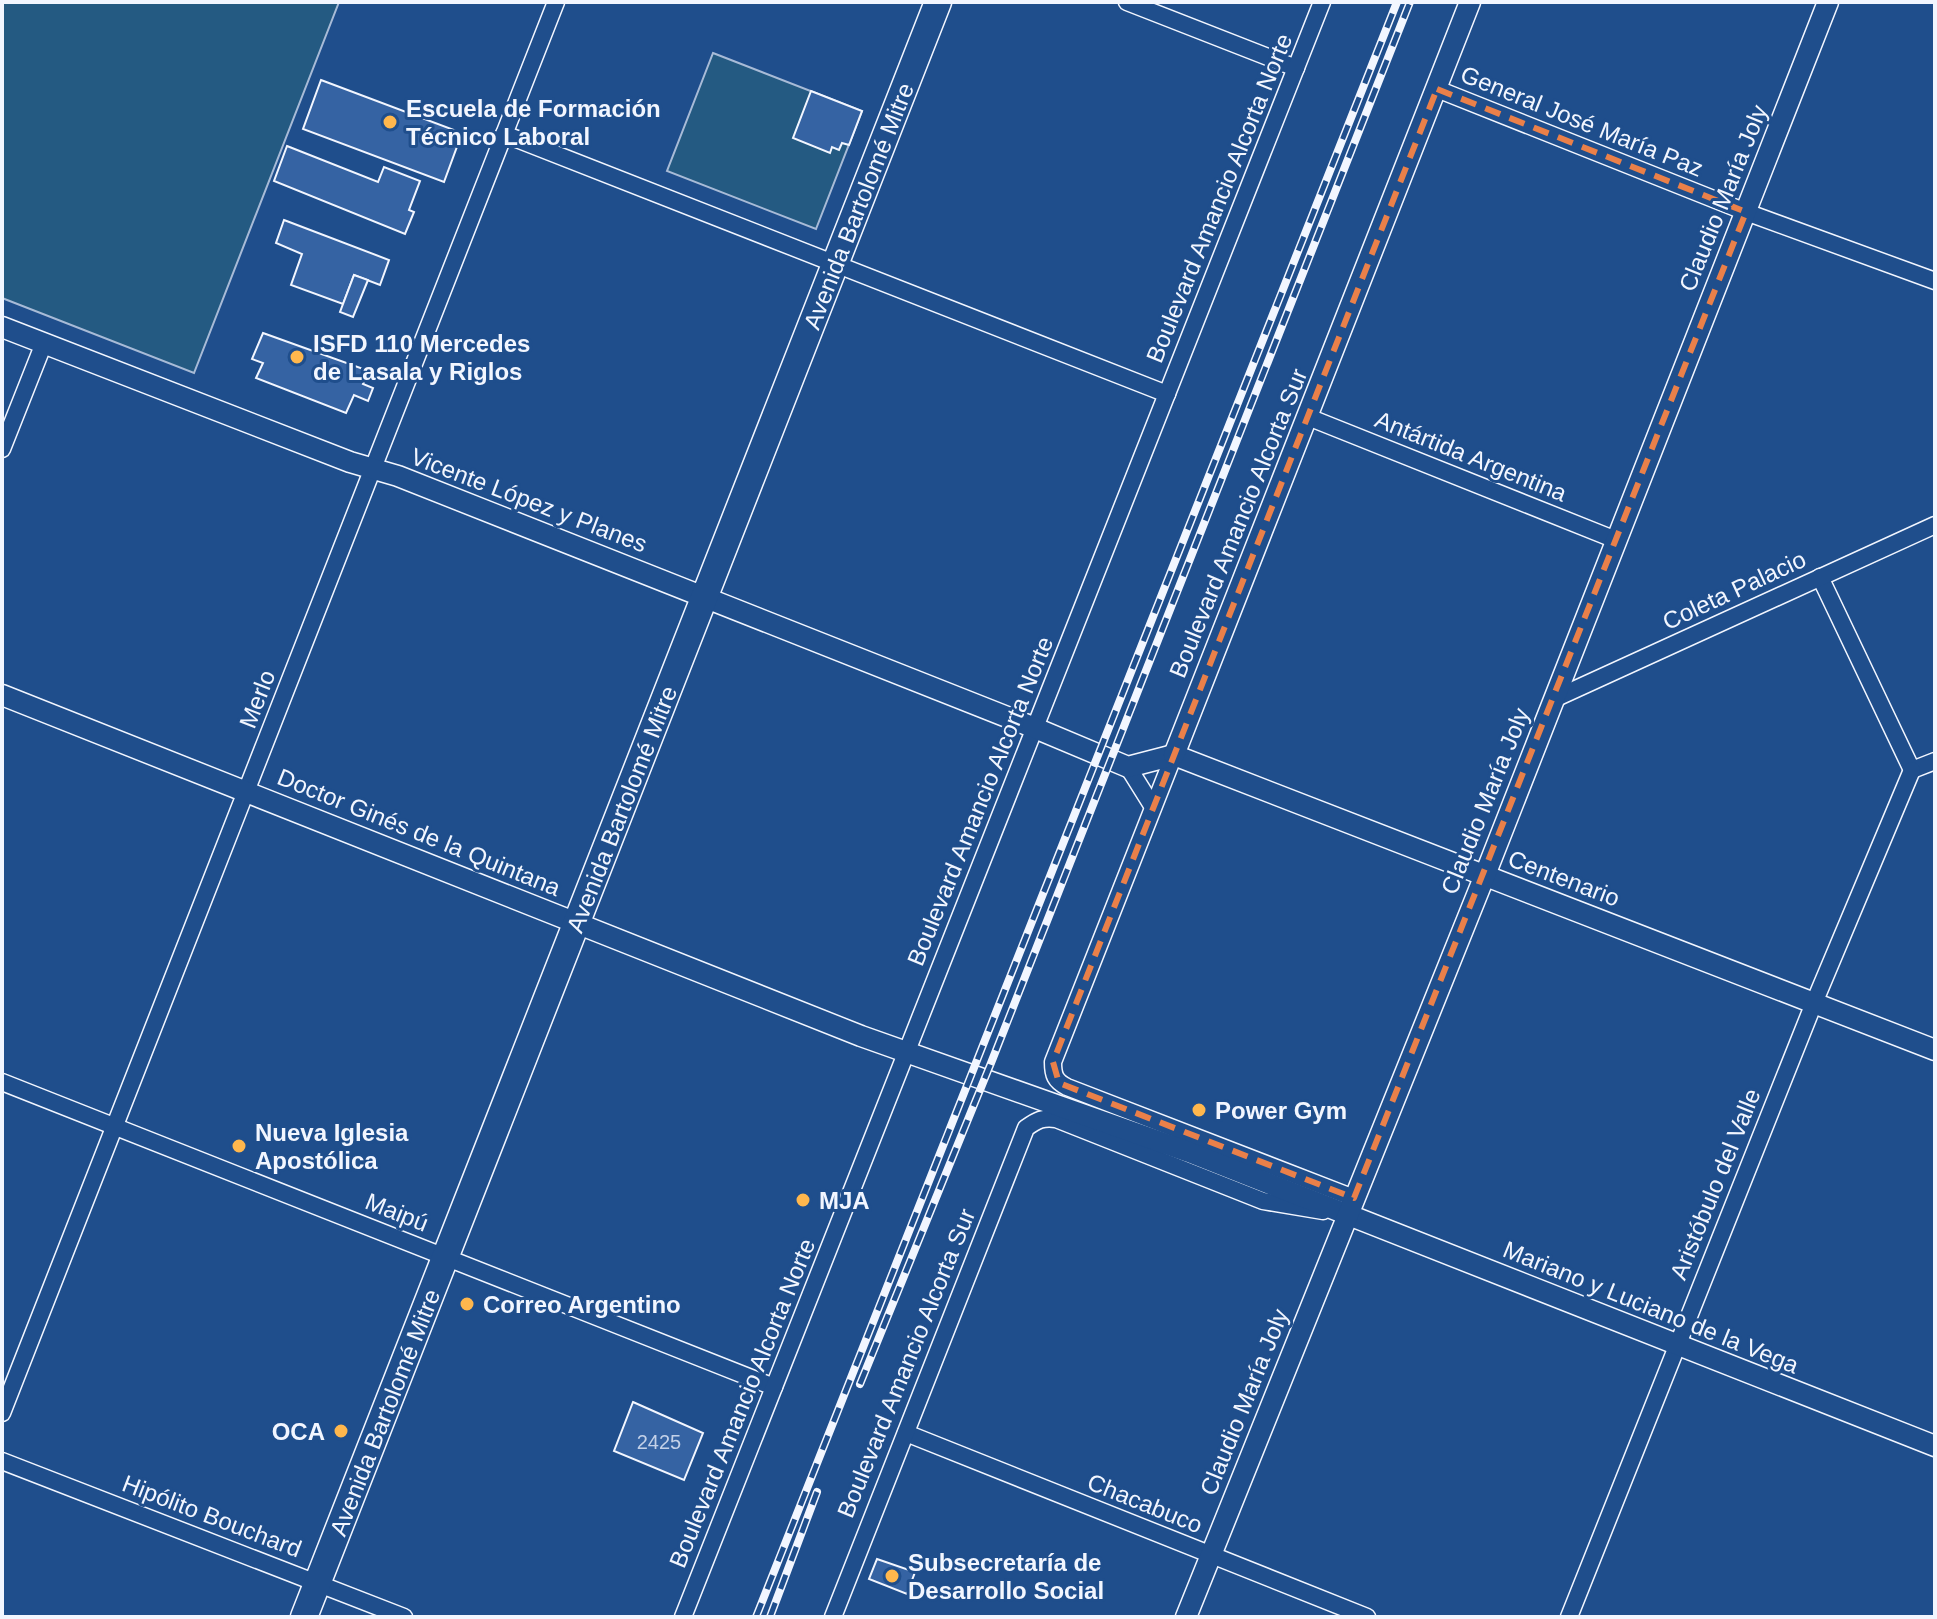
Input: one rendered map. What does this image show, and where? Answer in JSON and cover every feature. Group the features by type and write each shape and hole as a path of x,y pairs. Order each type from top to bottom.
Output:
{"main road":[{"name":"Avenida Bartolomé Mitre","path":"304,1617 938,2"}],"street":[{"name":"Merlo","path":"2,1413 556,2"},
{"path":"1127,2 1296,68"},
{"name":"Boulevard Amancio Alcorta Norte","path":"683,1617 1322,2"},
{"name":"Boulevard Amancio Alcorta Sur","path":"1053,1062 1470,2"},
{"name":"Claudio María Joly","path":"1186,1617 1485,875 1828,2"},
{"name":"General José María Paz","path":"1437,89 1746,212 1935,281"},
{"path":"504,134 1167,394"},
{"name":"Vicente López y Planes","path":"2,327 398,476 1128,767"},
{"path":"2,449 44,343"},
{"name":"Antártida Argentina","path":"1308,417 1616,540"},
{"name":"Coleta Palacio","path":"1554,699 1935,525"},
{"path":"1820,577 1912,770 1935,761"},
{"name":"Doctor Ginés de la Quintana","path":"2,695 906,1053 1038,1098"},
{"path":"1153,807 1128,767 1174,755"},
{"name":"Centenario","path":"1174,755 1935,1050"},
{"name":"Aristóbulo del Valle","path":"1569,1617 1814,1003 1912,770"},
{"name":"Mariano y Luciano de la Vega","path":"1053,1062 1053,1073 1059,1083 1067,1087 1677,1345 1935,1446"},
{"name":"Maipú","path":"2,1082 774,1387"},
{"name":"Mariano y Luciano de la Vega","path":"1038,1098 1351,1206"},
{"name":"Mariano y Luciano de la Vega","path":"1026,1128 1044,1117 1056,1119 1263,1201 1351,1206"},
{"name":"Boulevard Amancio Alcorta Sur","path":"833,1617 1026,1128"},
{"name":"Chacabuco","path":"906,1433 1367,1617"},
{"name":"Hipólito Bouchard","path":"2,1461 404,1617"}],"highlighted area":[{"path":"1437,89 1746,212 1354,1198 1059,1083 1053,1062"}],"shaded area":[{"path":"2,2 339,2 194,373 2,298"},
{"path":"713,53 862,111 816,229 667,171"}],"building":[{"path":"321,80 462,133 444,182 303,129"},
{"path":"811,91 862,111 849,145 842,143 839,150 832,147 830,153 793,138"},
{"path":"287,146 378,182 384,167 420,181 409,210 414,212 405,234 274,181"},
{"path":"284,220 389,260 380,285 354,275 343,304 291,285 302,254 276,243"},
{"path":"354,275 368,280 353,317 340,312"},
{"path":"263,333 369,371 363,384 373,388 368,401 354,395 346,413 256,378 263,363 252,359"},
{"path":"633,1402 703,1433 684,1480 614,1451"},
{"name":"Subsecretaría de Desarrollo Social","path":"877,1559 915,1572 907,1594 869,1579"}],"railway":[{"path":"756,1617 1397,2"},
{"path":"860,1384 991,1063 1410,2"},
{"path":"770,1617 817,1492"}],"place":[{"name":"Escuela de Formación Técnico Laboral","path":"390,122"},
{"name":"ISFD 110 Mercedes de Lasala y Riglos","path":"297,357"},
{"name":"Power Gym","path":"1199,1110"},
{"name":"Nueva Iglesia Apostólica","path":"239,1146"},
{"name":"MJA","path":"803,1200"},
{"name":"Correo Argentino","path":"467,1304"},
{"name":"OCA","path":"341,1431"},
{"name":"Subsecretaría de Desarrollo Social","path":"892,1576"}]}
